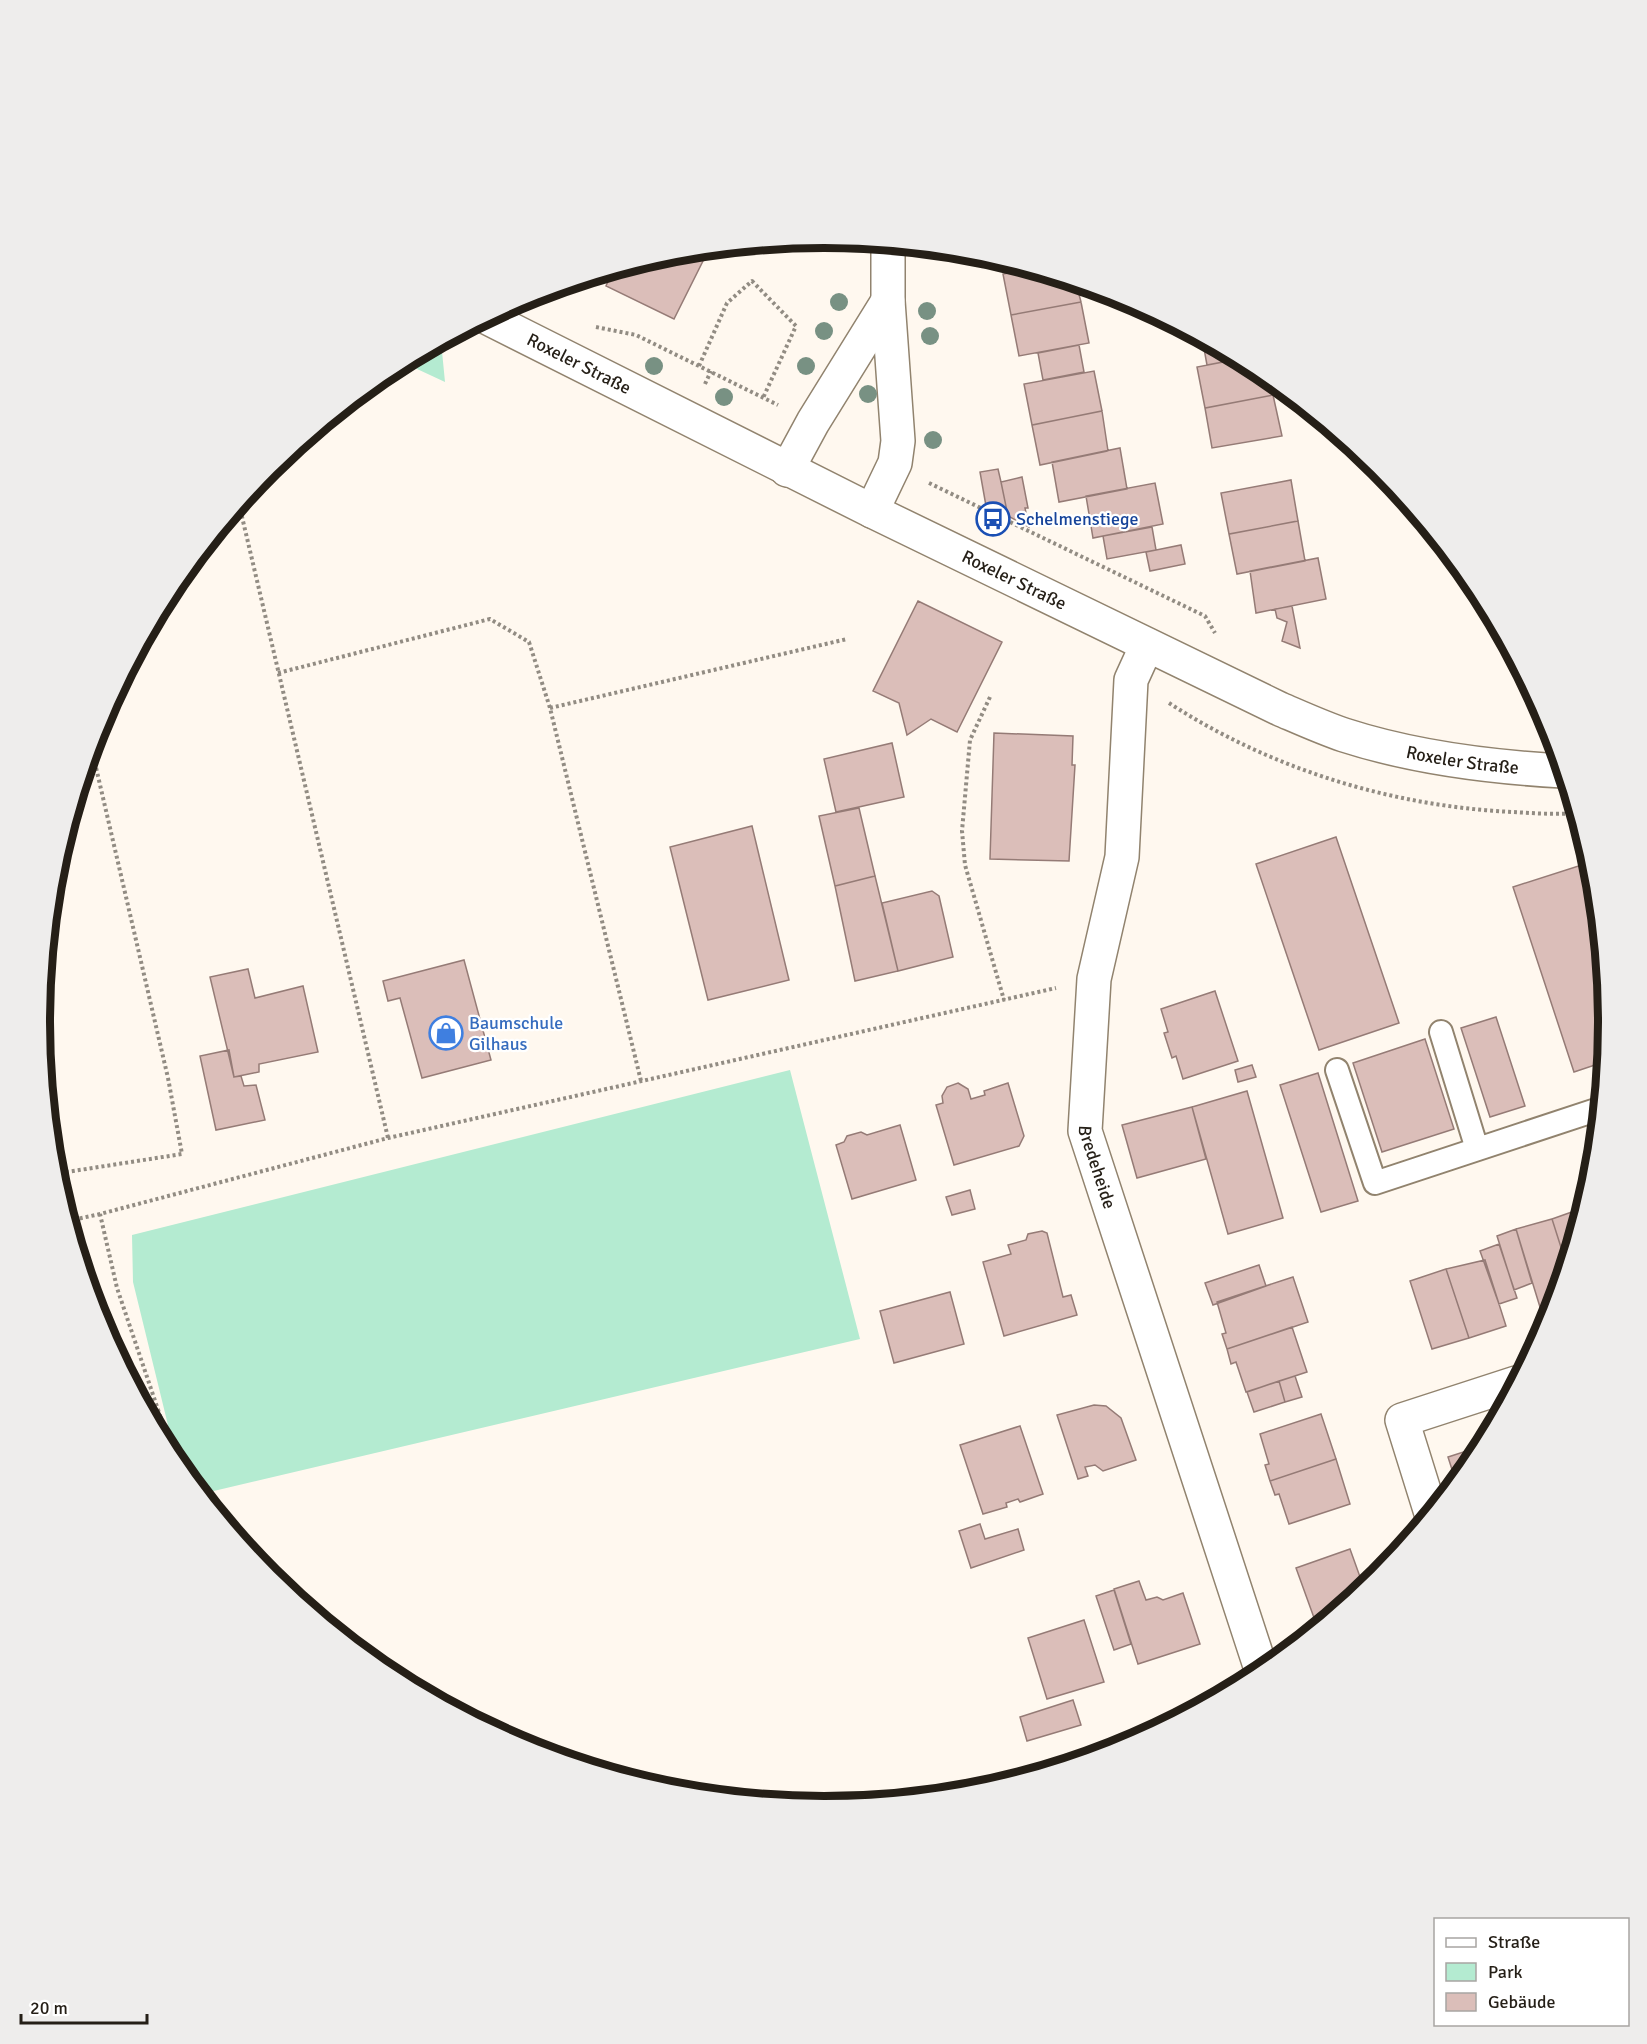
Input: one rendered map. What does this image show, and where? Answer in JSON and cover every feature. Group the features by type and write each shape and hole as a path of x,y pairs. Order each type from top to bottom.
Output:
{"street":[{"path":"872,511 895,464 898,441 888,301 888,251"},
{"path":"787,470 813,422 888,301"},
{"name":"Roxeler Straße","path":"495,322 787,470 1280,709 1343,735 1410,753 1470,764 1555,770"},
{"name":"Bredeheide","path":"1147,645 1131,680 1122,857 1094,979 1084,1131 1259,1662"},
{"path":"1428,1504 1402,1420 1506,1386"}],"lane":[{"path":"1441,1032 1476,1149"},
{"path":"1337,1070 1375,1183 1592,1111"}],"path":[{"path":"699,366 727,303 752,281 796,326 763,398"},
{"path":"594,327 636,335 775,404"},
{"path":"895,464 952,496 1205,616 1220,642"},
{"path":"240,514 388,1138"},
{"path":"278,673 490,619 529,642 550,708 641,1081"},
{"path":"550,708 847,639"},
{"path":"990,697 970,740 962,831 964,865 1004,1000"},
{"path":"64,1172 182,1154 168,1078 95,762"},
{"path":"75,1219 388,1138 1094,979"},
{"path":"100,1214 117,1288 163,1425"}],"green space":[{"path":"442,349 445,382 412,367"},
{"path":"790,1070 860,1339 208,1492 171,1438 133,1282 132,1235"}],"building":[{"path":"705,258 674,319 606,286 609,278 623,274"},
{"path":"1015,272 1072,289 1078,291 1081,302 1011,315 1003,274"},
{"path":"1081,302 1089,343 1019,356 1011,315"},
{"path":"1079,345 1084,372 1043,380 1038,353"},
{"path":"1204,349 1226,361 1207,365"},
{"path":"1226,361 1254,378 1272,391 1273,395 1205,408 1197,367"},
{"path":"1094,371 1102,411 1032,425 1024,384"},
{"path":"1273,395 1282,436 1212,448 1205,408"},
{"path":"1102,411 1108,451 1040,465 1032,425"},
{"path":"1120,448 1127,489 1059,502 1052,462"},
{"path":"998,469 1008,516 986,506 980,472"},
{"path":"1022,477 1029,527 1008,516 1001,482"},
{"path":"1291,480 1298,521 1229,534 1221,493"},
{"path":"1155,483 1163,524 1093,538 1086,496"},
{"path":"1298,521 1305,561 1237,574 1229,534"},
{"path":"1152,527 1156,550 1107,559 1103,536"},
{"path":"1181,545 1185,564 1150,571 1146,552"},
{"path":"1318,558 1326,599 1256,613 1250,571"},
{"path":"918,601 1002,642 957,732 931,719 907,735 899,703 873,691"},
{"path":"1292,606 1300,648 1282,641 1287,622 1277,618 1275,609"},
{"path":"994,733 1073,736 1072,765 1075,765 1069,861 990,859"},
{"path":"892,743 904,797 836,812 824,759"},
{"path":"859,808 875,876 835,886 819,816"},
{"path":"752,826 789,980 708,1000 670,847"},
{"path":"1336,837 1399,1023 1319,1050 1256,864"},
{"path":"1582,865 1591,921 1596,971 1598,1022 1596,1065 1574,1072 1513,887"},
{"path":"875,876 898,971 855,981 835,886"},
{"path":"932,891 939,896 953,957 898,971 882,903"},
{"path":"464,960 491,1060 422,1078 400,998 388,1001 383,981"},
{"path":"248,969 255,998 303,986 318,1052 259,1064 259,1072 234,1077 210,977"},
{"path":"1215,991 1238,1061 1183,1079 1176,1056 1172,1058 1164,1033 1168,1032 1161,1009"},
{"path":"1496,1017 1525,1106 1490,1117 1461,1028"},
{"path":"1425,1039 1454,1129 1382,1152 1353,1063"},
{"path":"229,1050 234,1077 241,1076 244,1086 256,1085 265,1120 216,1130 200,1056"},
{"path":"1252,1065 1256,1077 1238,1082 1235,1070"},
{"path":"1318,1073 1358,1201 1321,1212 1280,1085"},
{"path":"958,1083 968,1089 971,1099 985,1095 984,1091 1008,1083 1024,1136 1019,1146 954,1165 936,1105 943,1103 942,1096 947,1087"},
{"path":"1247,1091 1283,1218 1228,1234 1192,1107"},
{"path":"1192,1107 1206,1159 1137,1178 1122,1125"},
{"path":"900,1125 916,1180 852,1199 836,1145 844,1142 847,1136 861,1132 867,1135"},
{"path":"970,1190 975,1209 952,1215 946,1197"},
{"path":"1574,1211 1562,1251 1552,1219"},
{"path":"1552,1219 1562,1251 1543,1306 1540,1307 1516,1229"},
{"path":"1516,1229 1532,1283 1514,1290 1497,1236"},
{"path":"1042,1231 1047,1233 1063,1297 1071,1295 1077,1315 1004,1336 983,1262 1011,1254 1008,1245 1026,1240 1028,1234"},
{"path":"1499,1244 1517,1298 1499,1304 1480,1251"},
{"path":"1485,1260 1506,1326 1469,1338 1446,1269"},
{"path":"1259,1265 1266,1286 1213,1305 1205,1283"},
{"path":"1446,1269 1469,1338 1432,1349 1410,1281"},
{"path":"1293,1277 1308,1322 1227,1349 1222,1334 1226,1333 1217,1302"},
{"path":"950,1292 964,1344 894,1363 880,1311"},
{"path":"1292,1327 1307,1372 1246,1392 1236,1362 1231,1364 1227,1349"},
{"path":"1295,1376 1302,1397 1285,1402 1279,1381"},
{"path":"1279,1381 1285,1402 1254,1412 1247,1392"},
{"path":"1094,1405 1106,1406 1121,1418 1136,1460 1103,1471 1095,1465 1085,1467 1088,1476 1078,1479 1057,1415"},
{"path":"1321,1414 1336,1459 1270,1481 1265,1465 1269,1464 1260,1434"},
{"path":"1020,1426 1043,1494 1020,1502 1018,1499 1006,1503 1007,1507 983,1514 960,1445"},
{"path":"1468,1451 1453,1472 1448,1457"},
{"path":"1336,1459 1350,1504 1289,1524 1279,1494 1275,1495 1270,1481"},
{"path":"980,1524 985,1539 1018,1529 1024,1550 971,1568 959,1531"},
{"path":"1350,1549 1361,1579 1315,1620 1296,1568"},
{"path":"1139,1581 1146,1600 1157,1597 1163,1600 1183,1593 1200,1644 1138,1664 1114,1589"},
{"path":"1114,1590 1131,1644 1114,1650 1096,1596"},
{"path":"1084,1620 1104,1682 1047,1699 1028,1638"},
{"path":"1073,1700 1081,1725 1027,1741 1020,1717"}],"place":[{"name":"Schelmenstiege","path":"993,519"},
{"name":"Baumschule Gilhaus","path":"446,1033"}]}
